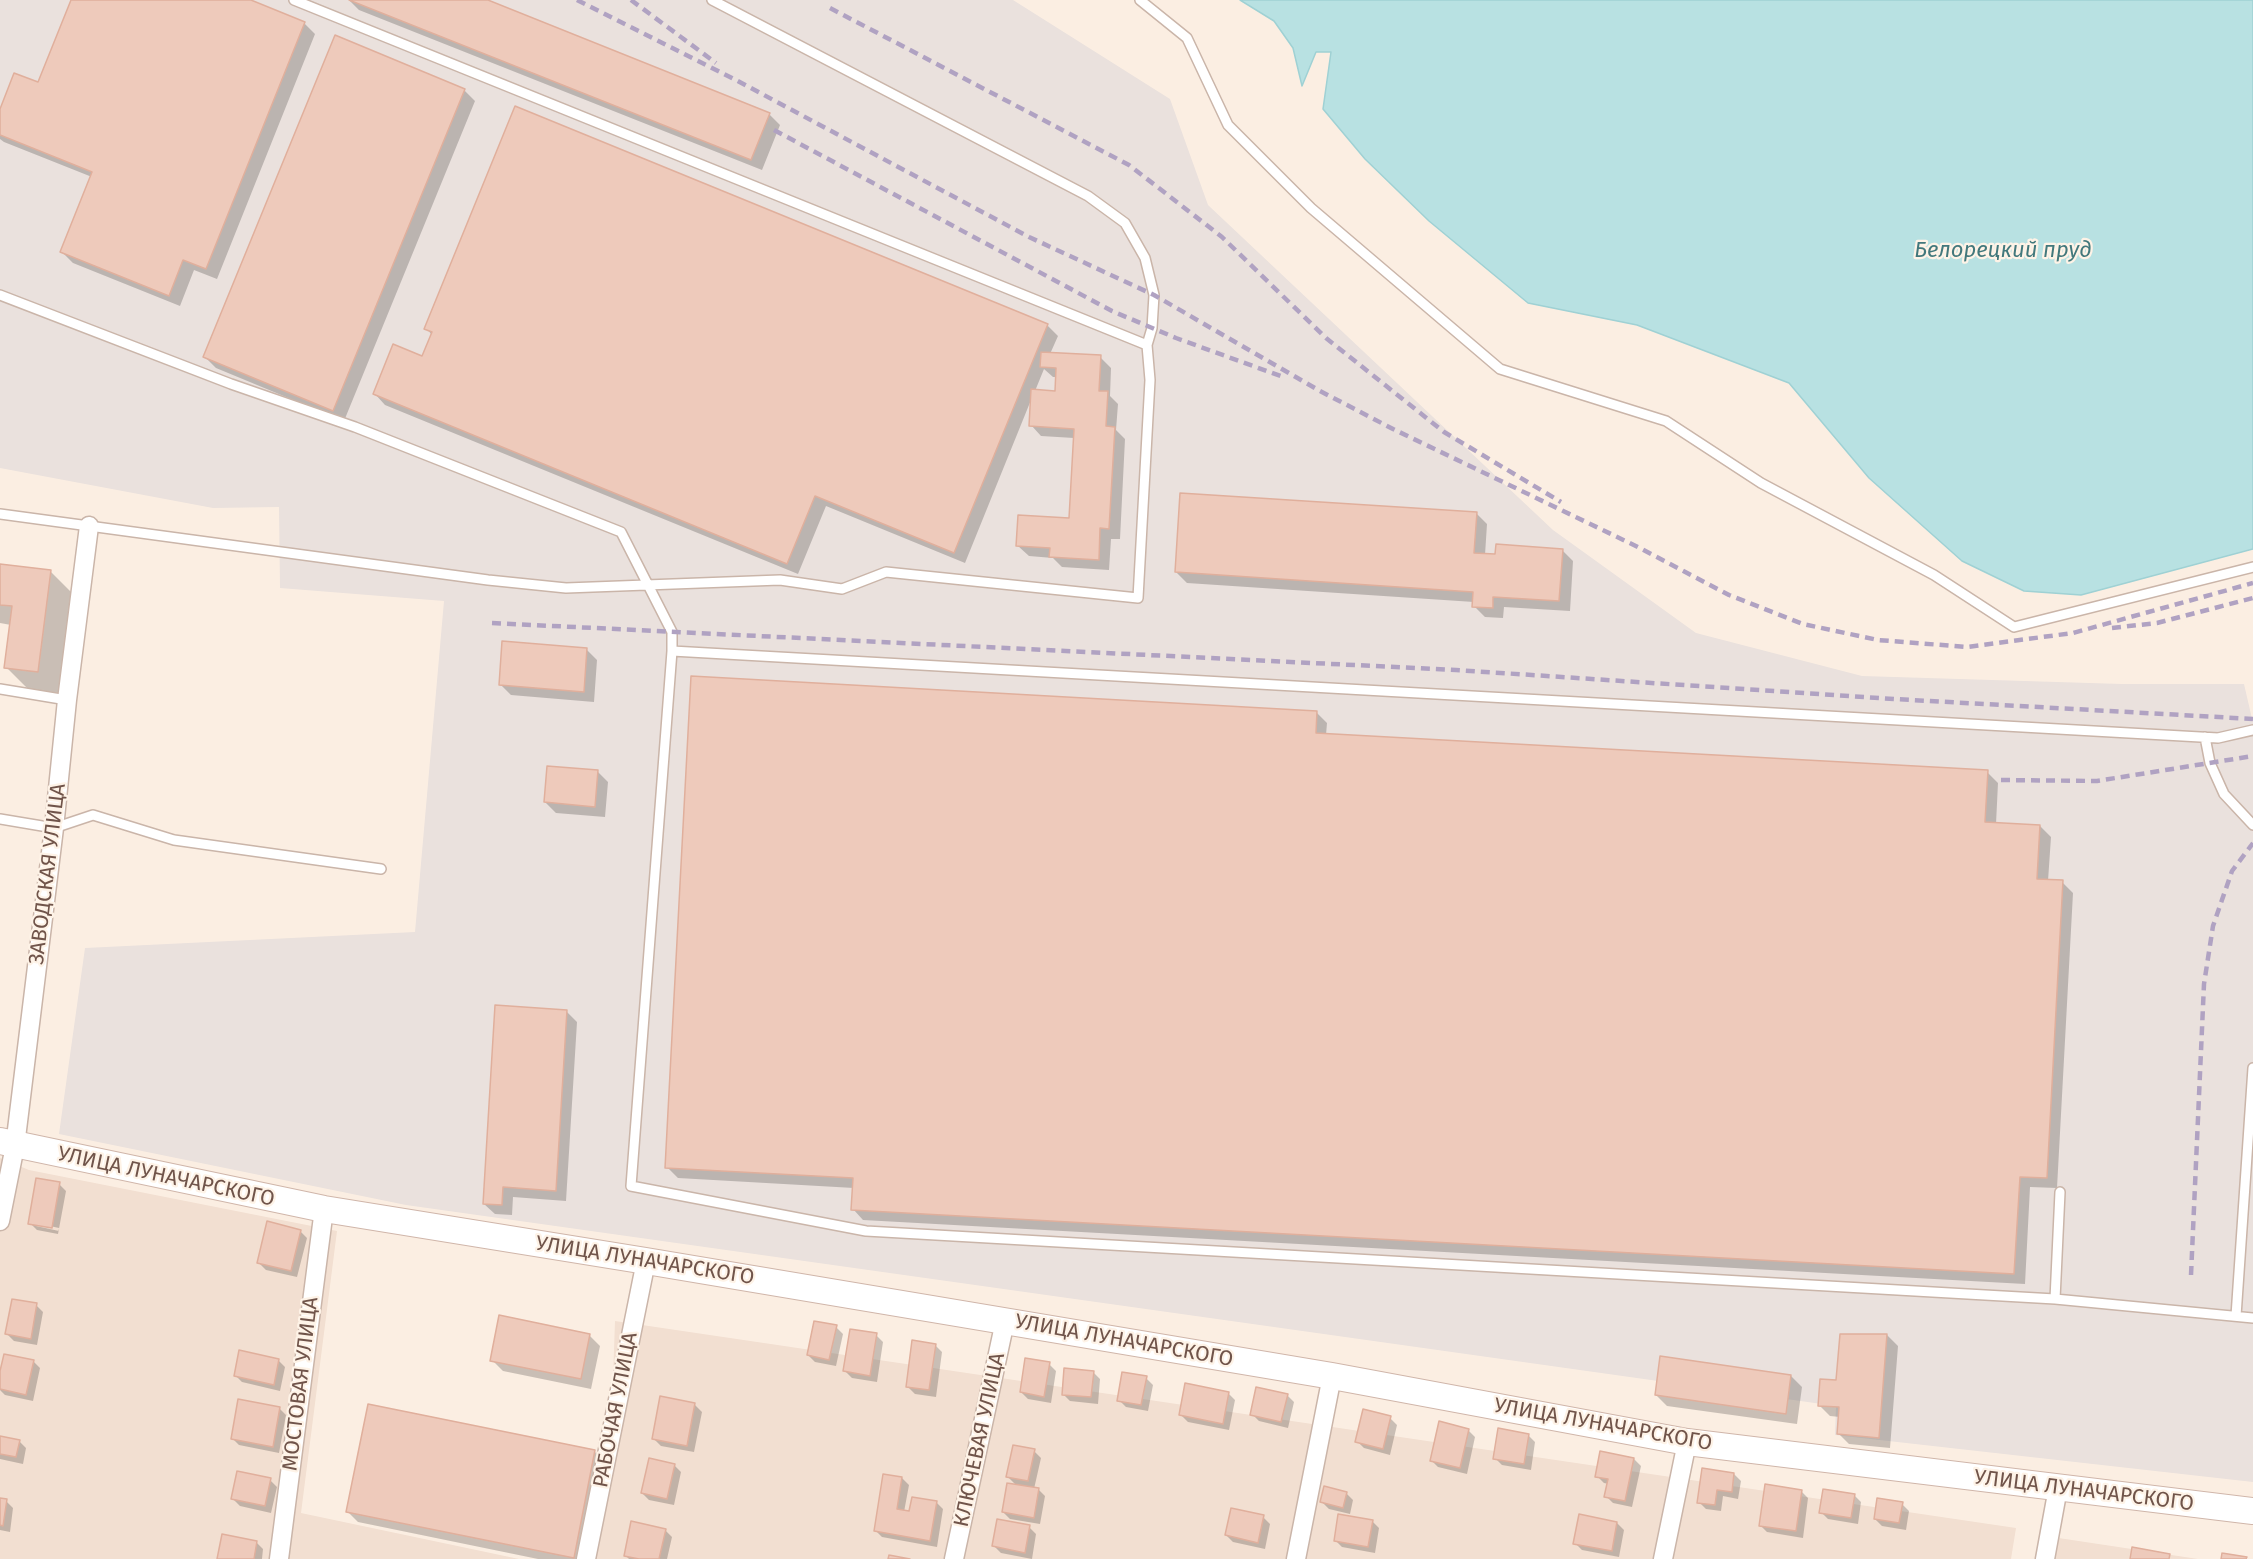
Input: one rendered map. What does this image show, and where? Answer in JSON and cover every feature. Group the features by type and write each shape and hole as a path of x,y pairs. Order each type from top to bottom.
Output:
{"street":[{"name":"ЗАВОДСКАЯ УЛИЦА","path":"0,1221 7,1144 54,828 67,699 89,526"},
{"name":"УЛИЦА ЛУНАЧАРСКОГО","path":"7,1144 324,1209 1332,1376 1687,1442 2253,1511"},
{"name":"МОСТОВАЯ УЛИЦА","path":"279,1559 324,1209"},
{"name":"РАБОЧАЯ УЛИЦА","path":"586,1559 646,1261"},
{"name":"КЛЮЧЕВАЯ УЛИЦА","path":"954,1559 1005,1321"},
{"path":"1296,1559 1332,1376"},
{"path":"1663,1559 1687,1442"},
{"path":"2046,1559 2058,1488"}],"lane":[{"path":"294,0 1147,345"},
{"path":"0,514 488,580 566,588 780,580 842,589 886,572 1138,598 1150,380 1147,345 1152,328 1154,295 1145,258 1125,223 1088,196 712,0"},
{"path":"1140,0 1187,38 1228,125 1311,208 1500,369 1666,421 1761,483 1934,575 2014,627 2253,567"},
{"path":"0,295 231,384 355,427 621,532 672,632 631,1185 866,1231 2055,1299 2253,1318"},
{"path":"672,651 2218,738 2253,730"},
{"path":"0,689 67,699"},
{"path":"2205,737 2210,763 2224,794 2253,825"},
{"path":"0,819 54,828 93,815 174,840 381,869"},
{"path":"2236,1316 2253,1068"},
{"path":"2055,1299 2060,1192"}],"shaded area":[{"path":"0,0 1013,0 1170,99 1208,205 1553,530 1696,633 1862,676 2122,684 2244,684 2253,723 2253,1482 1835,1435 1836,1406 406,1205 59,1134 85,948 415,932 444,601 280,588 279,507 213,508 0,468"},
{"path":"0,1158 29,1170 337,1231 301,1513 519,1559 0,1559"},
{"path":"615,1321 2016,1528 2011,1559 579,1559 611,1437"},
{"path":"2052,1537 2198,1559 2049,1559"}],"water":[{"name":"Белорецкий пруд","path":"1240,0 2253,0 2253,549 2081,595 2024,591 1962,561 1869,478 1789,383 1637,325 1528,303 1429,221 1365,159 1323,109 1331,52 1316,52 1302,86 1293,48 1274,21"}],"building":[{"path":"71,0 251,0 305,22 206,269 183,260 169,296 60,252 92,172 0,135 0,109 14,73 38,82"},
{"path":"349,0 488,0 770,113 751,160"},
{"path":"335,35 465,89 333,411 203,357"},
{"path":"515,106 1048,324 954,553 815,496 787,564 373,394 393,344 422,356 432,332 424,329"},
{"path":"1041,352 1101,355 1099,391 1108,391 1106,426 1115,427 1109,529 1100,528 1099,560 1049,557 1050,548 1016,546 1018,515 1069,518 1074,429 1029,426 1031,389 1055,391 1056,368 1040,367"},
{"path":"1180,493 1477,512 1474,553 1495,554 1496,544 1563,549 1559,601 1493,597 1493,608 1472,607 1473,592 1175,572"},
{"path":"0,564 51,570 38,672 4,668 12,606 0,605"},
{"path":"502,641 587,648 584,692 499,685"},
{"path":"691,676 1317,711 1316,733 1988,770 1985,822 2040,825 2037,879 2063,880 2047,1178 2020,1177 2014,1274 851,1210 853,1178 665,1168"},
{"path":"547,766 598,770 595,807 544,802"},
{"path":"495,1005 567,1010 556,1191 503,1187 502,1205 483,1204"},
{"path":"36,1178 60,1182 52,1228 28,1224"},
{"path":"267,1221 301,1230 291,1271 257,1263"},
{"path":"12,1299 37,1303 31,1339 5,1334"},
{"path":"499,1315 590,1334 581,1379 490,1361"},
{"path":"814,1321 837,1325 829,1360 807,1355"},
{"path":"850,1329 877,1333 870,1376 843,1371"},
{"path":"1840,1334 1887,1334 1879,1438 1837,1434 1839,1407 1818,1406 1820,1379 1836,1380"},
{"path":"912,1340 936,1344 929,1390 906,1387"},
{"path":"239,1350 279,1359 274,1385 234,1376"},
{"path":"4,1354 34,1360 26,1395 0,1389 0,1371"},
{"path":"1660,1356 1791,1375 1786,1414 1655,1395"},
{"path":"1025,1358 1050,1362 1044,1397 1020,1392"},
{"path":"1064,1368 1094,1371 1091,1397 1062,1395"},
{"path":"1122,1372 1147,1376 1141,1405 1117,1401"},
{"path":"1185,1383 1229,1392 1223,1424 1179,1415"},
{"path":"1256,1387 1288,1394 1281,1422 1250,1415"},
{"path":"660,1396 695,1403 687,1446 652,1439"},
{"path":"238,1399 280,1407 273,1447 231,1439"},
{"path":"368,1404 595,1450 574,1558 346,1512"},
{"path":"1363,1409 1391,1416 1383,1449 1355,1442"},
{"path":"1439,1421 1469,1429 1460,1468 1430,1461"},
{"path":"1498,1428 1529,1434 1524,1464 1493,1459"},
{"path":"0,1436 20,1440 16,1457 0,1454"},
{"path":"1013,1445 1035,1449 1028,1481 1006,1477"},
{"path":"1600,1451 1634,1458 1625,1501 1604,1497 1608,1479 1595,1477"},
{"path":"649,1458 675,1464 667,1499 641,1493"},
{"path":"1702,1468 1734,1473 1732,1492 1717,1490 1715,1505 1697,1503"},
{"path":"237,1471 271,1478 265,1506 231,1499"},
{"path":"883,1474 902,1477 897,1509 909,1511 912,1497 937,1501 930,1541 874,1531"},
{"path":"1007,1483 1039,1488 1034,1518 1002,1512"},
{"path":"1765,1484 1802,1490 1796,1531 1759,1526"},
{"path":"1324,1486 1347,1492 1343,1508 1320,1502"},
{"path":"1823,1489 1855,1494 1851,1518 1819,1513"},
{"path":"0,1498 7,1499 3,1526 0,1525"},
{"path":"1877,1498 1903,1502 1899,1523 1874,1519"},
{"path":"1231,1508 1264,1515 1258,1543 1225,1535"},
{"path":"1338,1514 1373,1520 1368,1547 1334,1541"},
{"path":"1579,1514 1617,1522 1612,1551 1573,1544"},
{"path":"997,1519 1030,1525 1025,1553 992,1546"},
{"path":"631,1521 666,1529 659,1559 624,1556"},
{"path":"222,1534 257,1541 254,1559 217,1559"},
{"path":"2132,1547 2170,1554 2169,1559 2130,1559"},
{"path":"2222,1553 2247,1557 2246,1559 2221,1559"},
{"path":"889,1555 910,1559 888,1559"}],"railway":[{"path":"577,0 736,80 1029,237 1154,295 1320,391 1393,429 1638,547 1729,595 1803,624 1878,640 1967,647 2073,633 2253,583"},
{"path":"631,0 716,63"},
{"path":"830,8 1129,165 1222,237 1326,338 1444,432 1561,502"},
{"path":"774,130 1112,311 1176,338 1286,378"},
{"path":"2112,628 2157,623 2253,598"},
{"path":"492,623 1456,670 1894,699 2253,719"},
{"path":"2001,780 2097,781 2253,756"},
{"path":"2191,1275 2204,984 2213,926 2232,871 2253,843"}]}
